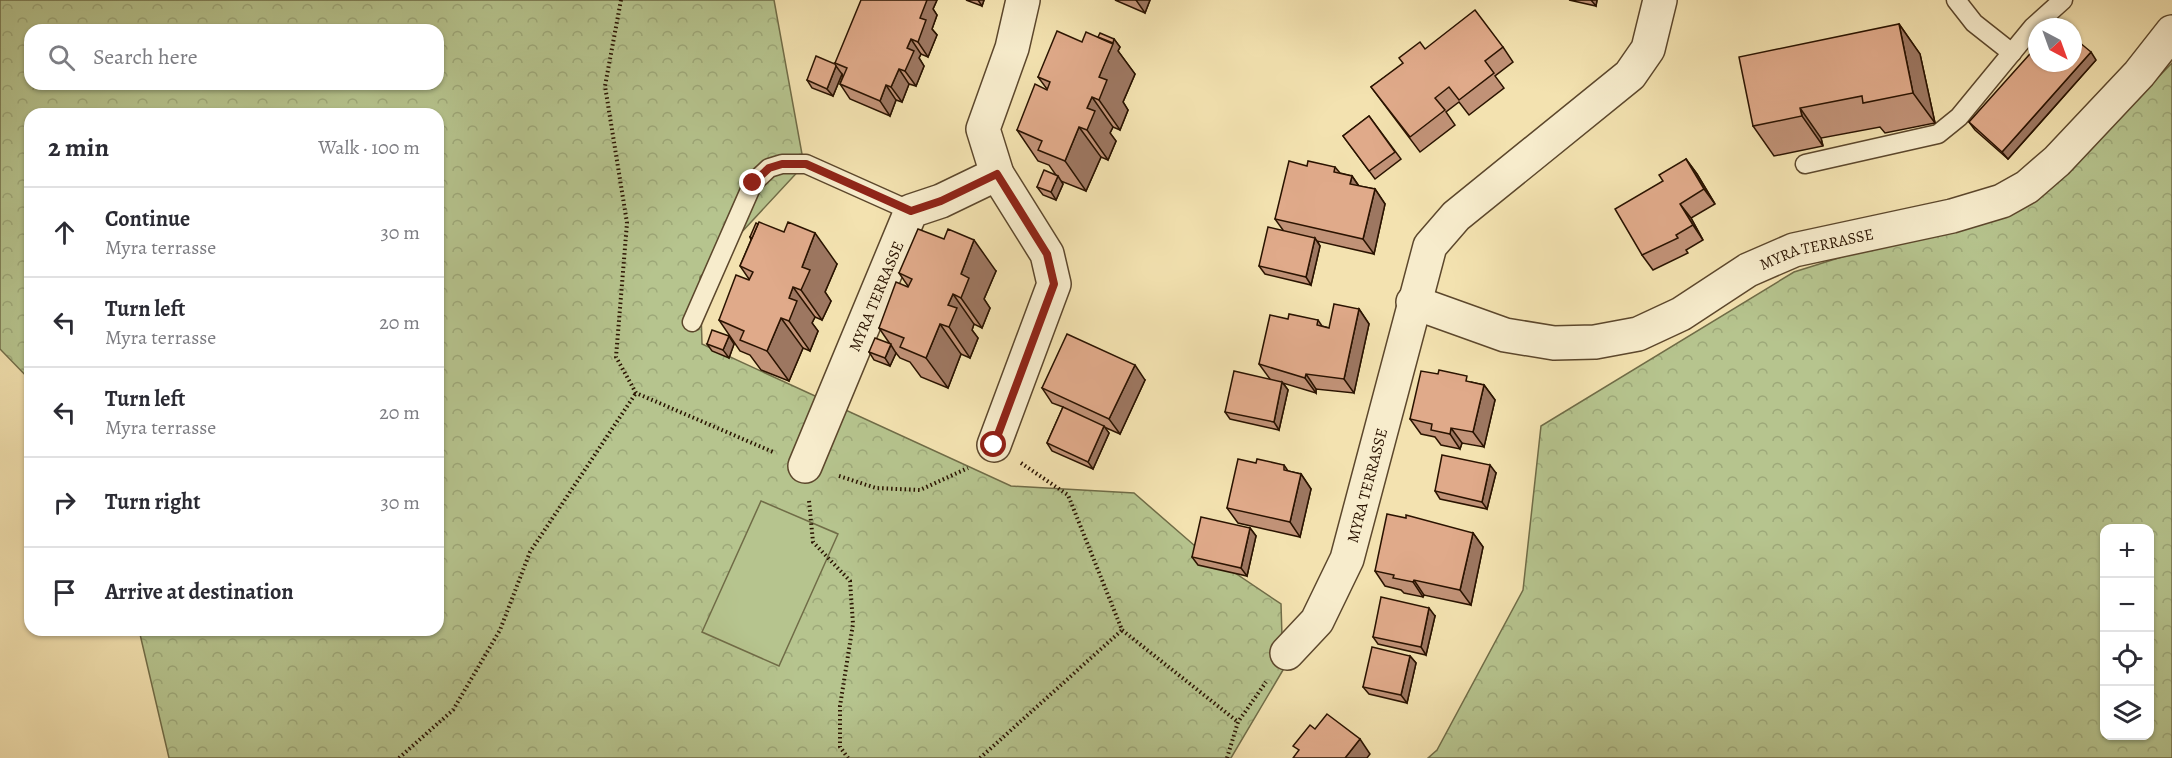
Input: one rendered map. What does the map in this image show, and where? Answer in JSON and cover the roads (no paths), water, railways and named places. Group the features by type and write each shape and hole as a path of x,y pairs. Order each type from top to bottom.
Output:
{"street":[{"path":"994,445 1054,284 1047,254 997,174 982,129 1012,48 1023,0"},
{"name":"MYRA TERRASSE","path":"1287,653 1317,621 1347,559 1413,302 1430,246 1456,216 1630,75 1648,49 1660,0"},
{"name":"MYRA TERRASSE","path":"1413,302 1504,335 1554,343 1596,342 1638,334 1681,314 1748,270 1794,250 1952,216 2010,196 2027,187 2057,161 2139,74 2172,32"},
{"path":"911,211 941,201 997,174"},
{"name":"MYRA TERRASSE","path":"805,466 911,211"}],"lane":[{"path":"1956,0 1974,23 2012,53"},
{"path":"1805,165 1938,134 1959,117 2033,27 2063,0"},
{"path":"692,322 753,183 769,168 782,164 806,164 911,211"}]}
